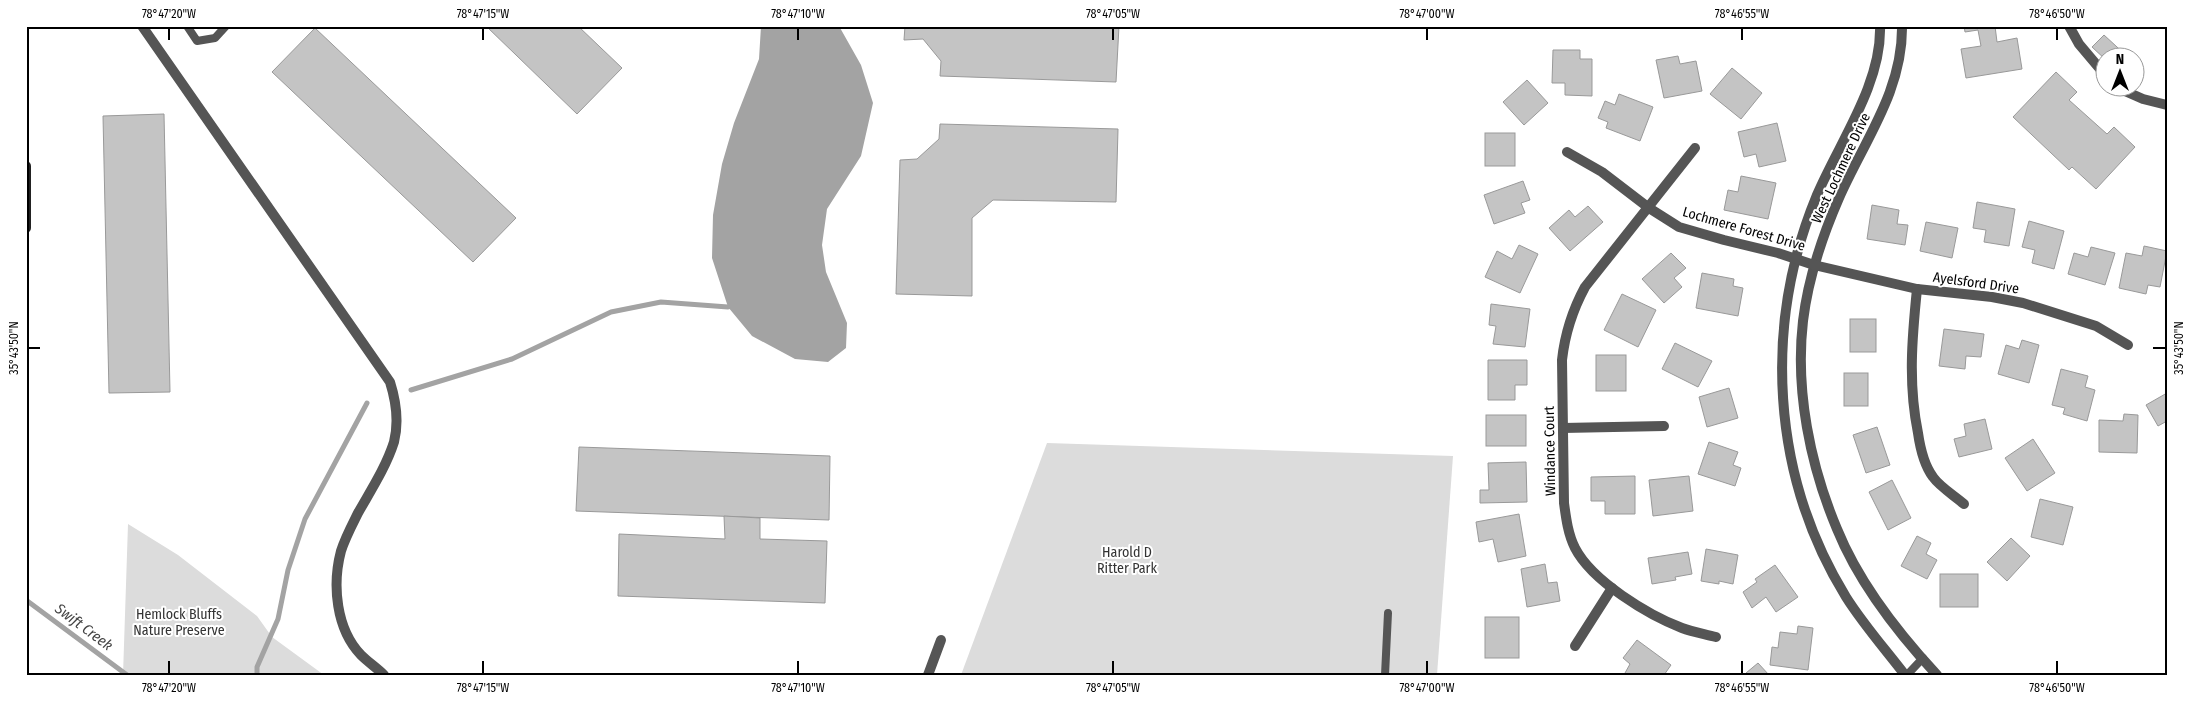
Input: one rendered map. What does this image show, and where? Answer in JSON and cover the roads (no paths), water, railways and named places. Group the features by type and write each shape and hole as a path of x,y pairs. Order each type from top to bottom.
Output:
{"street":[{"path":"142,26 390,382 396,411 394,442 382,471 341,550 337,576 338,607 344,628 361,655 384,675"},
{"name":"West Lochmere Drive","path":"1880,26 1878,54 1871,79 1826,174 1795,258 1784,310 1781,386 1786,427 1801,497 1828,565 1862,622 1906,675"},
{"name":"West Lochmere Drive","path":"1902,26 1900,62 1893,88 1839,198 1814,265 1803,321 1803,384 1807,426 1817,470 1837,530 1850,556 1882,607 1937,675"},
{"path":"2069,26 2079,44 2096,67"},
{"path":"2141,98 2167,104"},
{"name":"Windance Court","path":"1695,148 1663,186 1649,208 1585,287 1575,306 1564,341 1562,360 1564,503 1575,548 1586,565 1612,588 1659,617 1683,628 1716,637"},
{"name":"Lochmere Forest Drive","path":"1566,152 1602,172 1649,208 1679,227 1795,258 1814,265"},
{"path":"26,166 26,228"},
{"name":"Ayelsford Drive","path":"1814,265 1917,288 1992,297 2023,303 2096,326 2128,345"},
{"path":"1917,288 1910,350 1912,409 1920,445 1933,477 1964,504"},
{"path":"1563,428 1664,426"},
{"path":"1575,646 1612,588"},
{"path":"928,675 941,640"}],"lane":[{"path":"186,26 197,41 215,38 226,26"},
{"path":"1385,675 1388,613"},
{"path":"1906,675 1923,658"}],"waterway":[{"path":"411,390 512,359 611,312 661,302 728,307"},
{"path":"257,675 257,667 278,619 288,570 305,519 367,403"},
{"name":"Swift Creek","path":"26,600 127,675"}],"park label":[{"name":"Harold D Ritter Park","path":"1127,560"},
{"name":"Hemlock Bluffs Nature Preserve","path":"179,622"}]}
